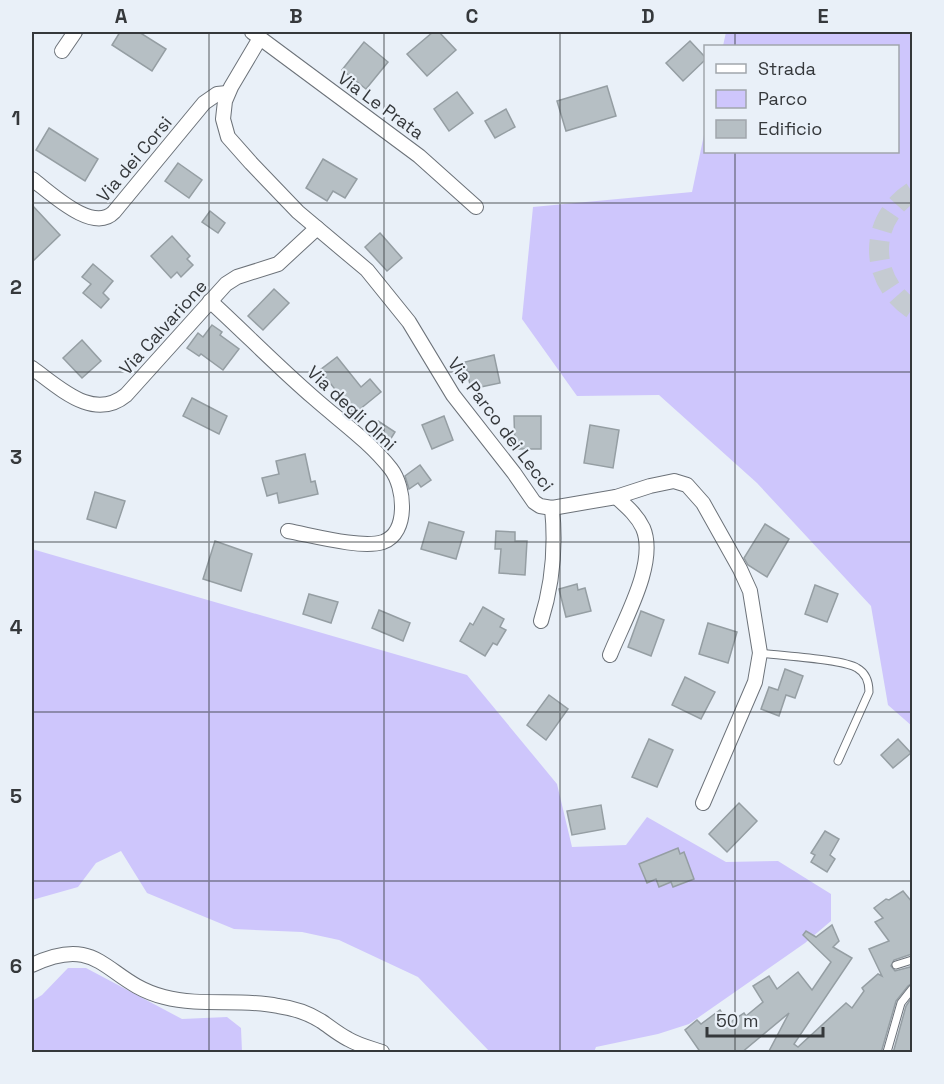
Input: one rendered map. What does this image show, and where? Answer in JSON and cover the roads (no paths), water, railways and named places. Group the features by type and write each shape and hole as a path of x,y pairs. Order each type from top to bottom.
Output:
{"street":[{"path":"62,51 75,32"},
{"name":"Via Parco dei Lecci","path":"256,35 227,93 223,118 228,137 250,163 317,228 367,270 409,322 453,395 514,473 531,499 540,506 552,508 616,497 669,481 679,481 691,488 703,503 750,591 760,653 755,682 703,803"},
{"name":"Via Le Prata","path":"256,35 413,151 476,207"},
{"name":"Via dei Corsi","path":"32,180 85,216 99,220 106,219 204,103 217,94 227,93"},
{"name":"Via Calvarione","path":"32,368 81,401 94,405 110,404 126,395 231,280 272,267 282,261 317,228"},
{"name":"Via degli Olmi","path":"210,301 312,397 364,441 393,471 404,506 396,531 384,541 364,544 288,531"},
{"path":"610,655 640,581 647,548 645,533 639,520 616,497"},
{"path":"541,621 553,574 552,508"},
{"path":"32,965 59,955 84,954 99,960 128,983 152,994 192,1002 251,1002 290,1008 321,1021 347,1039 382,1053"}],"lane":[{"path":"760,653 842,663 856,667 862,672 869,685 869,692 838,760"},
{"path":"896,965 912,960"},
{"path":"887,1053 901,1003 912,989"}],"tunnel":[{"path":"912,192 897,204 887,218 881,234 879,250 881,267 888,283 898,297 912,309"}]}
